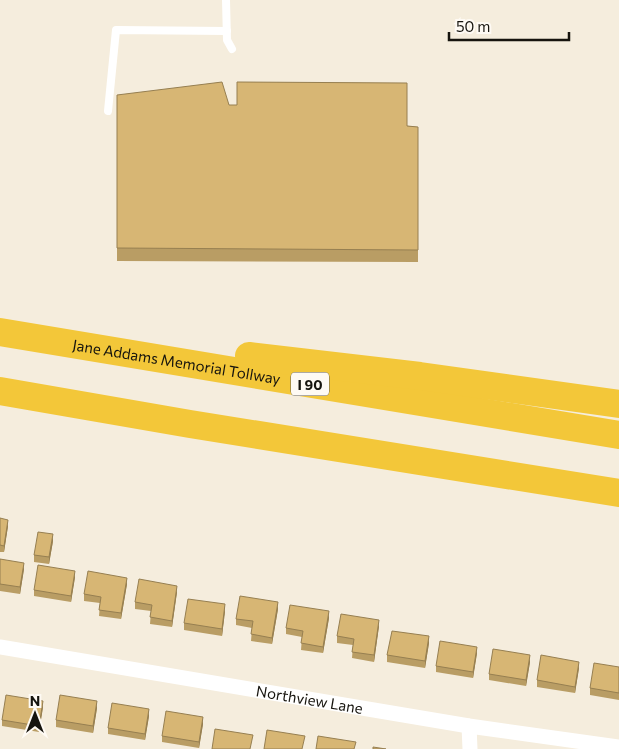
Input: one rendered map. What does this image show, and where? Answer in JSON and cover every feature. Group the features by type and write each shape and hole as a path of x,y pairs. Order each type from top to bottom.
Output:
{"highway":[{"path":"0,331 191,349 420,376 619,404"},
{"name":"Jane Addams Memorial Tollway","path":"0,331 619,435"},
{"path":"0,391 199,426 619,494"}],"street":[{"name":"Northview Lane","path":"0,647 469,726 619,747"},
{"path":"469,726 470,749"}],"lane":[{"path":"226,0 227,40 232,49"},
{"path":"108,111 116,30 227,31"}],"building":[{"path":"222,82 229,105 237,105 237,82 407,83 407,126 418,127 418,250 117,248 117,95"},
{"path":"0,518 8,520 4,546 0,545"},
{"path":"38,532 53,534 49,557 34,555"},
{"path":"0,559 24,563 20,587 0,584"},
{"path":"38,565 75,571 71,596 34,590"},
{"path":"88,571 127,578 121,613 99,610 101,597 84,594"},
{"path":"139,579 177,586 172,621 150,617 152,605 135,602"},
{"path":"240,596 278,602 272,638 251,634 253,621 236,619"},
{"path":"188,599 225,604 222,629 184,623"},
{"path":"290,605 329,611 323,647 301,643 303,631 286,628"},
{"path":"341,614 379,620 374,655 352,652 354,639 337,636"},
{"path":"392,631 429,636 425,661 387,655"},
{"path":"440,641 477,647 473,672 436,666"},
{"path":"493,649 530,655 526,680 489,674"},
{"path":"541,655 579,662 575,687 537,680"},
{"path":"594,663 619,667 619,693 590,688"},
{"path":"6,695 43,701 39,726 2,720"},
{"path":"60,695 97,701 93,726 56,720"},
{"path":"112,703 149,709 145,734 108,728"},
{"path":"166,711 203,717 199,742 162,736"},
{"path":"215,729 253,735 250,749 212,749"},
{"path":"267,730 305,736 302,749 264,749"},
{"path":"318,736 356,742 354,749 316,749"}]}
